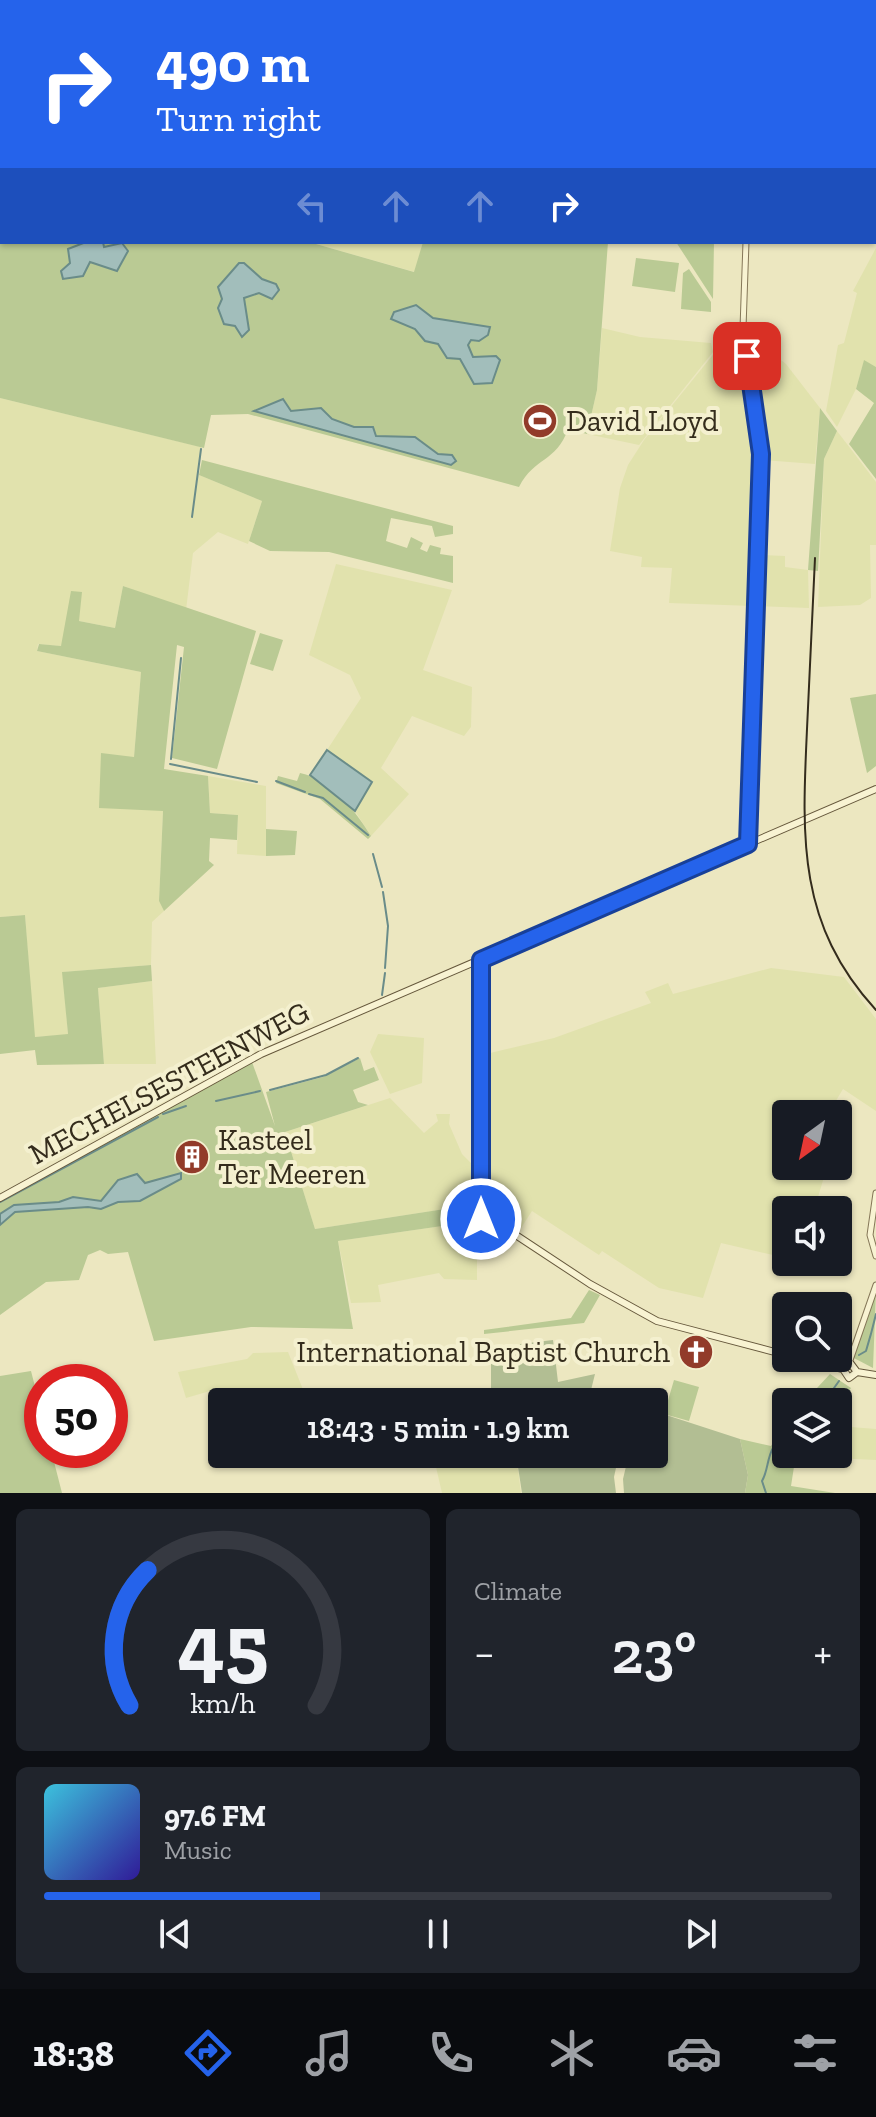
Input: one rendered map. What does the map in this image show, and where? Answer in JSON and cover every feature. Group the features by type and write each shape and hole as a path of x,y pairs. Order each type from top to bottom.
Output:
{"main road":[{"name":"MECHELSESTEENWEG","path":"0,1197 251,1059 876,789"},
{"path":"481,960 481,1219 493,1220 511,1230 581,1277 657,1321 772,1351"},
{"path":"458,970 469,969 481,979"},
{"path":"481,1202 492,1206 511,1230"},
{"path":"852,1366 857,1372 876,1375"},
{"path":"844,1372 847,1377 853,1377 857,1372"}],"street":[{"path":"746,244 743,328 761,454 748,844"},
{"path":"876,1193 870,1235 876,1256"},
{"path":"852,1353 876,1285"}],"green space":[{"path":"0,244 316,244 414,272 422,244 608,244 597,390 587,434 568,429 558,448 525,477 519,487 248,414 211,415 204,448 0,398"},
{"path":"316,244 422,244 415,272"},
{"path":"677,244 714,244 713,299"},
{"path":"876,248 876,367 864,361 856,389 837,427 826,411 838,345 844,343 857,293 853,291"},
{"path":"636,258 679,263 675,292 632,286"},
{"path":"689,269 711,302 711,312 681,309 683,273"},
{"path":"602,328 640,337 711,343 713,352 639,445 587,434 597,390"},
{"path":"740,331 758,454 752,606 669,603 672,568 641,567 642,557 610,551 620,488 628,465 644,440 716,351"},
{"path":"744,331 786,364 820,408 815,464 763,460"},
{"path":"864,360 876,367 876,479 849,444 874,403 856,389"},
{"path":"0,398 201,447 199,475 262,501 248,544 218,532 193,553 186,610 123,586 115,628 79,621 61,646 38,644 37,651 141,672 134,757 99,807 163,810 159,901 164,911 152,922 151,965 63,972 68,1035 34,1037 25,915 0,917"},
{"path":"820,408 837,431 824,459 818,571 808,570"},
{"path":"837,431 876,482 876,545 870,545 871,598 860,605 818,607 824,459"},
{"path":"202,460 453,526 453,534 435,537 432,526 391,518 386,541 407,548 411,537 423,543 420,549 427,552 430,545 441,548 440,554 453,556 453,583 329,552 270,551 249,541 262,501 199,475"},
{"path":"759,555 785,556 785,567 808,570 809,608 757,606"},
{"path":"336,564 452,590 423,670 472,687 471,727 464,736 412,716 381,768 409,794 371,836 355,811 372,782 327,750 361,698 350,675 309,655"},
{"path":"123,586 256,631 217,769 172,758 184,647 177,645 164,769 208,776 210,813 238,815 237,840 210,838 209,861 214,865 164,911 159,901 163,811 99,808 101,753 134,757 141,672 37,651 39,644 61,646 71,591 82,592 79,621 115,628"},
{"path":"260,633 283,640 273,671 250,664"},
{"path":"876,694 876,766 867,773 850,698"},
{"path":"300,773 332,789 350,806 371,836 368,839 320,799 276,783 278,776 297,781"},
{"path":"208,776 266,786 266,856 237,854 238,815 210,813"},
{"path":"266,829 297,831 295,855 266,856"},
{"path":"25,915 35,1037 68,1034 62,972 151,965 152,981 98,988 104,1064 37,1065 35,1050 0,1054 0,917"},
{"path":"771,968 844,977 876,1019 876,1111 843,1089 836,1100 772,1100 772,1180 823,1180 818,1196 772,1196 772,1255 721,1243 703,1298 659,1288 602,1251 599,1255 532,1211 521,1228 487,1184 486,1054 554,1038 651,1003 645,992 668,983 673,994"},
{"path":"152,981 156,1064 104,1064 98,988"},
{"path":"378,1034 424,1038 422,1083 390,1094 370,1052"},
{"path":"360,1058 364,1071 374,1067 379,1080 353,1090 358,1102 368,1105 285,1132 315,1229 477,1204 477,1221 338,1241 353,1329 251,1327 154,1341 128,1252 108,1254 100,1250 88,1255 79,1280 46,1282 0,1315 0,1199 252,1062 275,1126 266,1092 323,1077"},
{"path":"390,1098 424,1133 438,1121 436,1114 450,1114 449,1124 462,1154 472,1164 477,1204 315,1229 285,1132"},
{"path":"477,1221 477,1280 444,1279 439,1273 378,1285 381,1302 351,1303 338,1241"},
{"path":"589,1290 600,1295 584,1323 484,1334 484,1330 571,1318"},
{"path":"876,1291 873,1368 852,1357"},
{"path":"553,1340 558,1382 595,1374 592,1388 491,1388 491,1351 519,1350 520,1344"},
{"path":"288,1352 302,1388 208,1388 208,1392 186,1398 178,1372 247,1359 253,1353"},
{"path":"24,1372 24,1468 56,1468 62,1493 0,1493 0,1376"},
{"path":"830,1374 851,1388 817,1388"},
{"path":"674,1380 699,1387 689,1421 668,1415 668,1400"},
{"path":"668,1416 740,1439 748,1475 745,1493 624,1493 626,1468 668,1468"},
{"path":"852,1427 876,1429 876,1460 852,1459"},
{"path":"740,1439 771,1446 772,1468 794,1468 791,1486 835,1493 745,1493 748,1475"},
{"path":"436,1468 518,1468 521,1493 442,1493"},
{"path":"518,1468 616,1468 616,1493 522,1493"}],"water":[{"path":"81,244 103,244 104,247 123,244 128,251 117,271 90,262 83,276 63,279 61,271 70,263 68,249"},
{"path":"239,263 244,263 262,279 276,284 279,290 272,299 259,293 244,298 249,330 242,337 235,326 224,324 218,308 222,299 218,287"},
{"path":"416,305 433,318 490,327 488,335 479,341 471,340 468,345 473,357 496,356 500,360 492,383 474,384 460,359 447,358 438,344 425,341 415,329 391,319 394,312"},
{"path":"283,399 291,411 321,408 332,419 354,427 373,427 376,436 415,437 438,454 452,455 456,461 451,465 254,411"},
{"path":"327,750 372,782 355,811 310,775"},
{"path":"181,1173 181,1179 140,1201 118,1202 101,1209 88,1207 15,1212 0,1225 0,1214 14,1205 59,1202 73,1197 101,1201 118,1180 137,1174 145,1183"}],"waterway":[{"path":"192,517 201,449"},
{"path":"171,759 181,658"},
{"path":"170,764 257,782"},
{"path":"276,781 305,792"},
{"path":"309,794 323,798 368,835"},
{"path":"373,854 382,887"},
{"path":"383,892 388,926 385,968"},
{"path":"382,995 385,973"},
{"path":"270,1090 326,1075 358,1058"},
{"path":"216,1101 260,1091"},
{"path":"163,1114 186,1106"},
{"path":"0,1202 158,1117"},
{"path":"859,1355 866,1351 876,1314"},
{"path":"834,1388 839,1381"},
{"path":"766,1493 762,1481 772,1450"}],"tram line":[{"path":"815,558 805,769 810,878 818,912 831,945 850,978 876,1010"}],"place":[{"name":"David Lloyd","path":"540,421"},
{"name":"Kasteel Ter Meeren","path":"192,1157"},
{"name":"International Baptist Church","path":"696,1352"}],"route":[{"path":"481,1219 481,960 748,844 761,454 747,356"}]}
